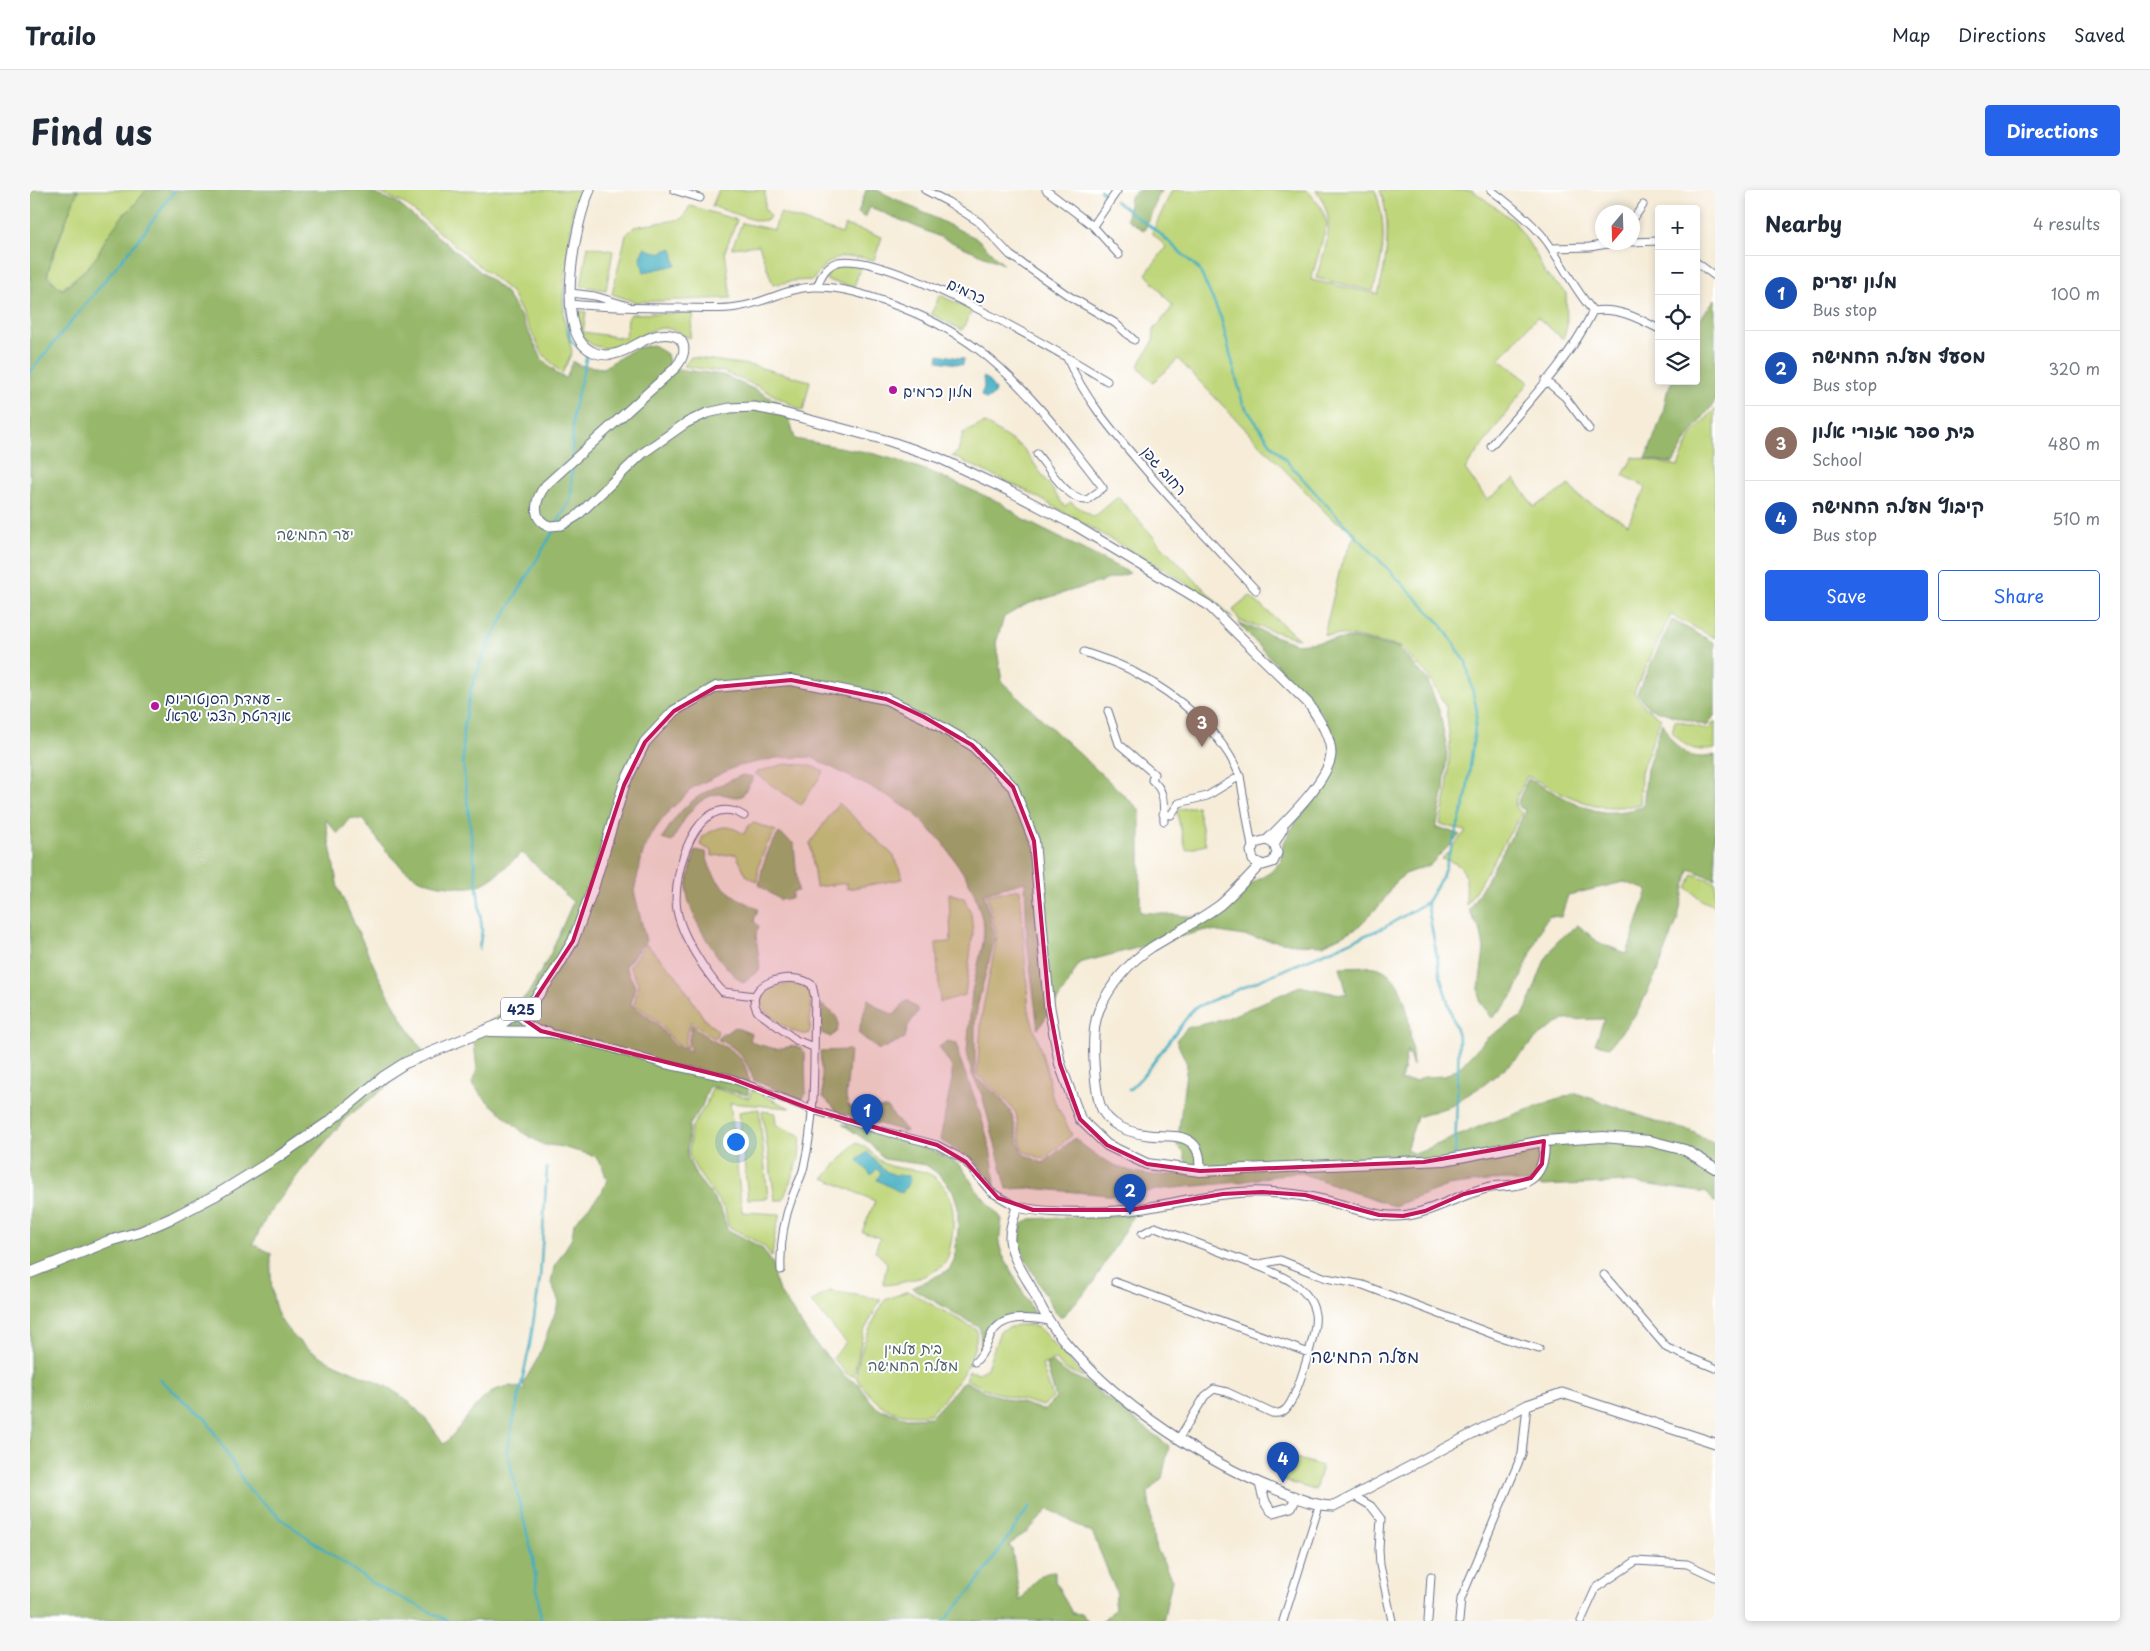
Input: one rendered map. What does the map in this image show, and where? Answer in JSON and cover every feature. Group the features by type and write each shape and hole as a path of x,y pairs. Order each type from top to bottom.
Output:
{"main road":[{"path":"590,190 580,218 576,237 571,293 575,334 579,341 590,351 597,354 613,355 648,338 665,334 678,338 682,342 685,351 684,357 674,370 544,488 536,508 538,517 544,524 554,526 570,521 597,499 643,453 664,437 686,423 707,413 730,408 754,408 780,412 889,441 939,458 1011,492 1076,526 1208,605 1309,704 1322,723 1326,734 1331,753 1329,764 1325,774 1270,842"},
{"name":"425","path":"30,1273 109,1240 140,1232 216,1195 330,1121 383,1077 405,1063 501,1024 535,999 554,973 573,940 593,888 624,785 645,742 674,711 716,687 791,680 886,699 924,717 972,745 1013,787 1034,841 1048,1005 1060,1064 1080,1119 1107,1145 1147,1164 1200,1171 1444,1160 1544,1141 1603,1137 1650,1141 1685,1150 1715,1168"},
{"path":"1200,1171 1199,1154 1191,1142 1175,1137 1133,1132 1113,1123 1100,1110 1096,1084 1094,1043 1098,1011 1126,967 1151,948 1186,928 1221,904 1244,881 1260,865 1270,864 1275,860 1277,850 1270,842 1258,841 1252,851 1244,881"},
{"path":"1252,851 1260,865"},
{"path":"481,1031 548,1032"},
{"path":"1544,1141 1542,1164 1531,1178 1521,1184 1472,1192 1425,1211 1402,1216 1379,1215 1305,1196 1262,1192 1223,1194 1138,1209 1110,1211 1049,1210 1017,1207 1010,1229 1010,1240 1023,1274 1050,1321 1060,1337 1087,1366 1134,1406 1197,1450 1260,1484 1319,1506 1334,1506 1527,1405 1562,1393 1715,1443"},
{"path":"1260,1484 1266,1504 1274,1512 1292,1508 1294,1496"}],"street":[{"path":"674,190 700,198"},
{"path":"925,190 979,222 1010,254 1069,296 1115,322 1134,340"},
{"path":"1046,190 1093,226 1120,255"},
{"path":"1093,226 1116,190"},
{"path":"1491,190 1515,208 1552,248 1577,292 1593,311"},
{"path":"1640,210 1643,205"},
{"path":"1640,242 1655,241"},
{"path":"1552,248 1595,246"},
{"name":"כרמים","path":"817,287 824,271 832,265 847,262 871,264 906,276 963,302 1067,358 1107,382"},
{"path":"1700,265 1715,276"},
{"path":"571,304 633,308 734,308 790,290 817,287 850,291 899,307 937,324 976,347 1003,369 1027,393 1103,488 1087,500 1076,498 1066,490 1037,454"},
{"path":"571,293 596,296 633,308"},
{"path":"1593,311 1608,308 1655,327"},
{"path":"1491,446 1574,346 1593,311"},
{"name":"רחוב גפן","path":"1067,358 1084,392 1112,430 1193,524 1256,590"},
{"path":"1545,380 1565,397 1589,429"},
{"path":"1084,652 1134,672 1188,707 1215,735 1236,766 1240,776 1252,851"},
{"path":"1108,710 1119,744 1154,774 1152,780 1159,785 1165,800 1164,818 1171,815 1180,803 1207,796 1240,776"},
{"path":"744,816 737,812 723,809 710,816 700,826 690,839 679,865 676,893 677,908 686,936 723,992 755,996"},
{"path":"781,1270 783,1230 790,1203 804,1167 813,1110 815,998 812,985 802,979 794,978 766,984 755,996 754,1006 758,1012 796,1040 814,1047"},
{"path":"515,1013 529,1025 548,1032 604,1046 663,1064 730,1078 813,1110 875,1129 926,1141 948,1150 966,1162 991,1192 1017,1207"},
{"path":"1142,1234 1155,1227 1286,1278 1300,1287 1315,1314 1314,1335 1309,1353 1291,1400 1284,1411 1278,1414 1272,1413 1227,1392 1214,1389 1205,1396 1179,1438"},
{"path":"1255,1265 1280,1260 1326,1278 1363,1285 1500,1337 1539,1349"},
{"path":"1604,1276 1668,1348 1715,1368"},
{"path":"1115,1282 1309,1353"},
{"path":"975,1362 980,1358 988,1345 992,1333 1000,1324 1024,1317 1050,1321"},
{"path":"1458,1621 1461,1599 1522,1454 1527,1405"},
{"path":"1354,1496 1371,1506 1381,1519 1380,1565 1392,1621"},
{"path":"1284,1621 1319,1506"},
{"path":"1581,1621 1596,1588 1636,1561 1687,1564 1715,1577"},
{"path":"1428,1621 1431,1576"}],"highlighted area":[{"path":"791,680 886,699 924,717 972,745 1013,787 1034,841 1049,1005 1060,1064 1080,1119 1107,1145 1147,1164 1200,1171 1424,1162 1544,1141 1542,1164 1531,1178 1464,1194 1425,1211 1403,1216 1379,1215 1305,1195 1262,1192 1223,1194 1130,1210 1033,1210 998,1198 966,1162 937,1145 813,1110 730,1078 541,1031 515,1013 535,999 573,941 624,785 645,742 674,711 716,687"}],"green space":[{"name":"יער החמישה","path":"30,190 78,190 51,259 47,277 63,290 97,256 106,238 124,214 131,209 146,190 364,190 396,202 505,292 521,317 542,359 554,369 555,373 566,378 573,361 578,365 603,368 636,348 653,345 667,354 670,368 723,375 758,391 807,418 789,417 795,439 871,453 936,474 1001,503 1026,521 1130,573 1027,604 1004,617 996,643 1002,682 1140,810 1140,912 1212,918 1247,886 1271,872 1281,861 1283,844 1296,822 1330,778 1338,754 1323,715 1238,623 1297,644 1352,638 1399,648 1427,679 1440,713 1447,749 1444,789 1436,829 1441,828 1460,835 1430,865 1407,873 1396,881 1381,904 1357,928 1323,945 1295,944 1206,930 1079,963 1067,986 1038,1029 1027,940 1025,882 984,893 995,938 978,1003 975,1023 975,1077 1000,1097 1012,1114 1021,1153 1043,1163 1075,1138 1098,1156 1116,1166 1134,1172 1149,1175 1188,1174 1184,1153 1177,1146 1187,1064 1176,1040 1187,1028 1225,1019 1300,986 1332,993 1347,994 1340,967 1366,966 1379,968 1390,974 1397,984 1407,1011 1413,1066 1407,1050 1401,1081 1416,1081 1424,1077 1445,1076 1461,1066 1487,1038 1524,1015 1544,962 1558,940 1578,925 1598,942 1627,954 1648,890 1624,882 1568,895 1561,917 1550,916 1543,924 1515,992 1506,1005 1492,1018 1480,1002 1479,988 1484,949 1481,932 1469,910 1526,811 1518,806 1528,779 1585,807 1604,812 1619,812 1643,807 1647,769 1662,723 1671,739 1682,751 1696,757 1715,755 1715,879 1689,869 1677,921 1659,968 1637,1013 1609,1047 1595,1044 1604,1019 1563,1020 1540,1035 1517,1058 1485,1084 1448,1107 1417,1117 1406,1150 1415,1154 1483,1125 1576,1093 1655,1121 1691,1131 1715,1144 1715,1203 1707,1193 1629,1182 1543,1186 1503,1179 1447,1186 1394,1206 1298,1172 1240,1182 1164,1189 1119,1196 1031,1188 1007,1189 982,1095 972,1074 967,1052 972,991 983,943 984,925 974,892 966,877 943,843 913,812 888,796 811,757 776,758 735,767 694,787 670,810 655,829 643,852 634,891 646,941 625,966 635,986 631,1004 655,1022 675,1046 691,1051 688,1043 692,1024 712,1040 732,1051 745,1066 748,1078 748,1095 709,1086 702,1106 689,1126 687,1156 696,1176 722,1212 727,1229 762,1248 773,1264 774,1277 779,1291 812,1340 847,1378 859,1384 877,1408 907,1418 931,1417 964,1381 988,1393 1044,1410 1056,1398 1046,1364 1052,1363 1066,1373 1086,1382 1169,1446 1162,1478 1148,1492 1154,1543 1172,1580 1163,1621 1102,1621 1115,1608 1114,1602 1117,1594 1093,1534 1049,1509 1028,1531 1009,1545 1012,1549 1020,1601 1038,1578 1055,1572 1055,1581 1072,1613 1082,1614 1088,1621 30,1621","holes":["351,818 363,820 398,864 419,878 448,886 478,886 493,878 522,853 573,902 550,955 528,994 511,1008 473,1032 477,1070 472,1084 486,1100 525,1134 544,1145 558,1146 595,1156 603,1168 607,1180 602,1192 574,1223 572,1238 554,1267 551,1283 559,1302 539,1356 523,1384 525,1390 510,1386 490,1393 444,1444 421,1414 400,1395 315,1353 296,1338 281,1320 276,1309 272,1288 271,1253 253,1244 266,1218 300,1172 346,1118 426,1056 405,1024 379,977 338,888 325,819 338,834"]},
{"path":"77,190 179,190 61,290 47,274"},
{"path":"374,190 580,190 574,204 563,295 564,319 572,352 562,374 542,353 511,292 405,204"},
{"path":"719,190 765,190 765,209 770,215 768,220 757,221 712,206"},
{"path":"866,190 877,190 978,239 1003,264 870,207 865,218 858,213"},
{"path":"1138,190 1161,190 1144,231 1127,219 1130,197"},
{"path":"1172,190 1307,190 1321,207 1327,224 1311,280 1378,294 1384,269 1387,242 1386,215 1380,190 1472,190 1514,221 1536,254 1544,272 1566,293 1567,326 1563,339 1537,317 1499,359 1529,382 1465,469 1487,500 1515,479 1534,507 1570,485 1579,497 1628,524 1646,487 1623,475 1633,457 1678,466 1692,434 1715,409 1715,638 1671,615 1634,692 1645,707 1661,718 1641,772 1640,804 1623,807 1594,805 1568,796 1527,776 1516,799 1515,807 1522,813 1466,906 1465,875 1458,865 1442,859 1466,831 1440,824 1447,791 1450,743 1446,706 1426,673 1400,647 1347,635 1324,635 1341,565 1356,533 1331,518 1178,359 1153,383 1138,366 1153,342 1154,330 1173,306 1146,274 1166,247 1152,233"},
{"path":"1316,190 1375,190 1382,216 1383,241 1380,265 1373,291 1316,278 1326,244 1328,223 1323,201"},
{"path":"690,206 737,220 725,251 731,298 635,302 612,294 626,235 634,227 682,219"},
{"path":"780,213 842,234 845,225 882,237 874,260 855,257 839,258 826,265 813,280 773,285 759,245 732,248 742,223 774,230"},
{"path":"588,246 613,251 606,290 581,286"},
{"path":"847,265 861,266 854,287 826,280 829,273 836,267"},
{"path":"940,295 972,311 962,330 931,314"},
{"path":"1715,299 1715,402 1690,434 1673,463 1646,459 1663,413 1670,385 1700,385 1700,319"},
{"path":"576,310 586,312 583,332 625,338 628,319 631,314 694,313 690,338 670,329 662,328 620,346 604,348 595,346 583,336"},
{"path":"691,357 754,366 810,381 803,411 757,386 724,372 684,366"},
{"path":"985,423 1023,448 1065,507 1070,502 1094,517 1118,497 1158,542 1233,619 1180,579 1027,491 952,456 958,452 963,433"},
{"path":"1250,596 1299,639 1240,621 1233,610"},
{"path":"1672,620 1715,643 1715,714 1707,726 1649,708 1637,693"},
{"path":"1675,720 1708,730 1715,721 1715,749 1701,750 1686,745 1672,732"},
{"path":"784,764 808,765 824,771 801,805 754,773"},
{"path":"742,775 754,777 742,796 736,797 719,794 710,796 696,805 690,812 672,842 662,839 686,806 705,793"},
{"path":"839,803 894,856 903,879 847,889 847,883 816,887 810,843"},
{"path":"1197,806 1206,845 1186,850 1176,810"},
{"path":"754,823 776,831 766,846 759,865 757,882 746,875 736,854 712,856 712,851 700,845 703,836 714,830 728,827 744,834 749,825"},
{"path":"779,833 794,844 798,891 792,892 792,898 780,900 759,885 763,865 770,847"},
{"path":"695,850 706,852 712,872 731,894 758,909 754,921 759,926 756,934 760,969 744,983 717,956 700,929 689,903 688,882"},
{"path":"1693,874 1715,882 1715,906 1703,901 1687,888"},
{"path":"1020,889 1029,1012 1046,1067 1052,1096 1072,1135 1044,1159 1022,1151 1016,1113 1003,1097 977,1075 982,1013 997,937 987,895"},
{"path":"949,893 964,898 971,913 973,933 965,995 940,1002 936,943 951,942"},
{"path":"646,944 676,975 705,1020 718,1031 715,1039 691,1021 685,1042 687,1048 676,1044 655,1019 634,1004 639,985 629,966"},
{"path":"794,983 805,986 811,997 810,1029 808,1034 796,1032 782,1025 769,1015 761,1005 762,999 768,990"},
{"path":"868,999 879,1008 894,1015 907,1000 919,1010 908,1026 905,1038 879,1050 858,1033"},
{"path":"822,1005 837,1018 837,1031 831,1037 821,1033"},
{"path":"734,1027 752,1034 750,1040 756,1044 776,1049 794,1046 801,1048 805,1054 806,1093 802,1100 753,1080 745,1061 740,1055 730,1046 718,1040 722,1033 726,1033"},
{"path":"947,1041 957,1043 959,1057 987,1137 994,1170 995,1187 976,1162 940,1140 952,1079 952,1067 939,1047"},
{"path":"850,1050 846,1098 849,1107 887,1108 907,1132 838,1112 823,1097 820,1051"},
{"path":"712,1088 749,1098 752,1090 790,1108 730,1103 742,1212 780,1214 772,1257 764,1246 728,1226 725,1210 699,1174 689,1156 691,1128 706,1105"},
{"path":"759,1109 768,1198 748,1199 739,1112"},
{"path":"762,1111 775,1113 776,1125 801,1136 799,1158 783,1200 775,1200"},
{"path":"842,1124 929,1149 961,1166 976,1189 1002,1219 999,1243 1002,1254 1036,1317 1017,1315 992,1324 981,1349 980,1328 912,1288 949,1270 954,1261 958,1231 958,1207 953,1191 941,1176 926,1165 884,1159 870,1143"},
{"path":"855,1143 867,1148 879,1160 889,1165 917,1170 931,1175 937,1179 948,1193 953,1209 951,1243 945,1262 935,1271 913,1280 883,1285 887,1263 875,1251 880,1238 862,1232 875,1201 824,1178"},
{"path":"1134,1214 1092,1285 1061,1318 1055,1312 1025,1258 1019,1243 1022,1225 1030,1219"},
{"path":"829,1291 881,1299 863,1333 854,1376 847,1374 833,1358 846,1342 811,1302"},
{"name":"בית עלמין מעלה החמישה","path":"908,1291 977,1330 976,1342 967,1365 954,1385 930,1414 905,1414 887,1409 871,1396 856,1377 863,1346 885,1300"},
{"path":"1017,1325 1030,1325 1039,1328 1084,1377 1066,1370 1055,1360 1042,1365 1053,1398 1043,1406 990,1391 965,1379 969,1371 979,1373 987,1368 1000,1331"},
{"path":"1285,1455 1322,1466 1315,1490 1278,1479"}],"water":[{"path":"644,248 659,253 672,248 676,265 644,272 640,257"},
{"path":"939,354 964,359 963,365 938,361"},
{"path":"983,377 988,379 995,390 992,396 985,399 981,395 984,387"},
{"path":"867,1152 885,1171 895,1175 909,1176 910,1181 902,1193 877,1180 881,1172 877,1169 871,1175 857,1160"}],"waterway":[{"path":"30,372 142,235 175,190"},
{"path":"576,221 579,199 583,190"},
{"path":"1100,190 1106,194"},
{"path":"1115,201 1158,232 1199,269 1221,318 1243,404 1271,444 1334,513 1440,623 1466,662 1477,711 1466,799 1442,877 1427,902 1385,927 1194,1008 1142,1077 1129,1090"},
{"path":"566,299 570,340 587,355 573,413 572,459"},
{"path":"557,523 571,499 572,465"},
{"path":"479,949 482,930 463,763 463,731 471,688 489,642 555,528"},
{"path":"1427,902 1441,979 1459,1039 1455,1155"},
{"path":"541,1621 533,1558 507,1451 530,1344 540,1278 547,1168"},
{"path":"159,1379 206,1419 249,1490 284,1521 375,1585 449,1621"},
{"path":"944,1621 973,1588 1030,1506"}],"place":[{"name":"מלון כרמים","path":"893,390"},
{"name":"עמדת הסנטוריום - אנדרטת הצבי ישראל","path":"155,706"},
{"name":"בית ספר אזורי אלון","path":"1202,747"},
{"name":"מלון יערים","path":"867,1135"},
{"name":"מסעף מעלה החמישה","path":"1130,1215"},
{"name":"קיבוץ מעלה החמישה","path":"1283,1483"}],"district":[{"name":"מעלה החמישה","path":"1365,1355"}]}
